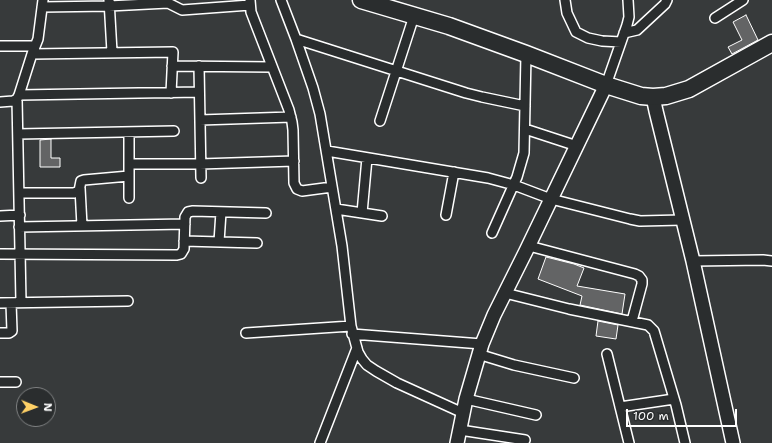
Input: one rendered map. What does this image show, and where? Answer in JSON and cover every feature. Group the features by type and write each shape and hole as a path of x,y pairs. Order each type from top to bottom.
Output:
{"highway":[{"path":"361,0 449,26 606,85 641,96 666,96 690,89 772,43"}],"street":[{"path":"280,0 296,39 320,114 342,246 351,330 357,348 362,359 367,365 376,371 397,383 463,413"},
{"path":"565,0 567,13 576,32 588,38 602,40 623,38 637,30 665,4 667,0"},
{"path":"457,443 466,399 480,349 494,315 529,246 606,85 629,17 628,0"},
{"path":"715,18 743,0"},
{"path":"0,333 9,333 12,331 20,253 20,215 18,193 18,97 39,32 43,4 168,3 182,10 250,2 251,12 291,117 293,130 294,183 297,190 302,191 332,187"},
{"path":"109,3 112,52"},
{"path":"380,121 414,16"},
{"path":"296,39 466,93 524,106"},
{"path":"0,46 34,50 173,52 171,93"},
{"path":"492,233 514,184 524,153 526,54"},
{"path":"172,66 272,67"},
{"path":"199,66 201,178"},
{"path":"0,102 13,101 18,97 199,92"},
{"path":"653,97 693,261 733,443"},
{"path":"200,120 291,117"},
{"path":"525,128 577,146"},
{"path":"18,134 174,131"},
{"path":"129,132 129,198"},
{"path":"327,151 488,178 514,184 551,199 630,219 682,220"},
{"path":"362,213 367,158"},
{"path":"128,164 200,164 294,161"},
{"path":"446,214 454,172"},
{"path":"82,226 81,181 86,179 129,176"},
{"path":"18,193 74,193 80,188"},
{"path":"336,210 382,216"},
{"path":"0,254 177,255 184,251 186,214 190,211 266,213"},
{"path":"219,242 221,212"},
{"path":"0,216 20,215"},
{"path":"19,228 185,224"},
{"path":"184,241 257,243"},
{"path":"529,246 639,276 642,280 642,284 632,322"},
{"path":"693,261 772,261"},
{"path":"505,293 569,309 648,325 654,331 685,443"},
{"path":"0,303 128,301"},
{"path":"246,333 351,330 480,349 525,368 574,378"},
{"path":"320,443 357,348"},
{"path":"607,354 629,443"},
{"path":"0,382 16,382"},
{"path":"466,399 536,415"},
{"path":"620,407 674,399"},
{"path":"460,430 525,440"}],"building":[{"path":"746,15 758,40 732,54 728,47 742,40 733,22"},
{"path":"51,139 51,158 60,158 60,167 40,167 40,140"},
{"path":"546,257 584,268 577,286 625,294 622,314 580,305 582,296 538,279"},
{"path":"598,321 618,325 616,339 596,336"}]}
